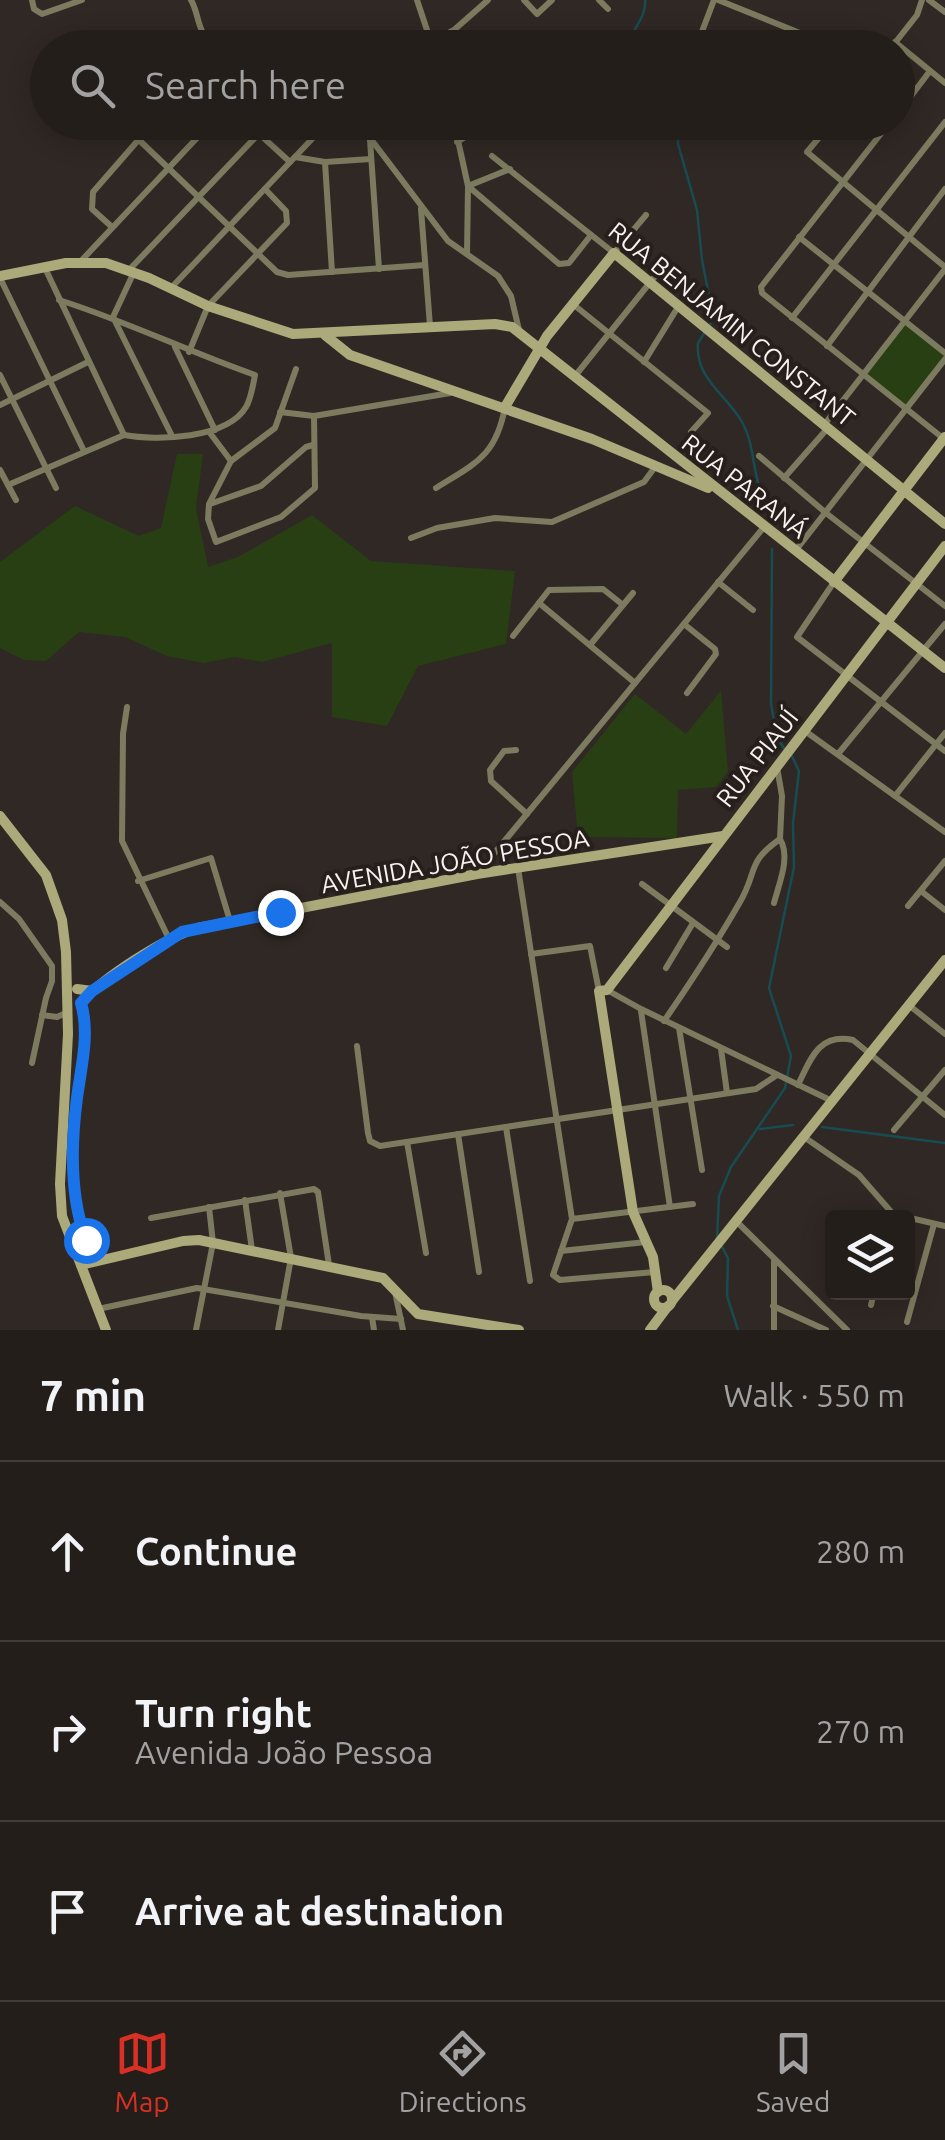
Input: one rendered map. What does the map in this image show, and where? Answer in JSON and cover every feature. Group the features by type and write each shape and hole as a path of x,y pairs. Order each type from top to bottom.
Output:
{"street":[{"path":"32,0 34,10 42,14 82,0"},
{"path":"191,0 201,30"},
{"path":"454,30 488,0"},
{"path":"524,0 537,14 552,0"},
{"path":"599,0 608,9"},
{"path":"703,30 716,0 792,30"},
{"path":"904,30 922,0"},
{"path":"930,0 945,12"},
{"path":"421,2 428,30"},
{"path":"915,60 945,83"},
{"path":"915,90 930,71"},
{"path":"792,318 945,122"},
{"path":"112,227 92,209 92,192 137,140"},
{"path":"139,140 277,272 424,266"},
{"path":"80,262 195,140"},
{"path":"172,436 113,317 132,271 253,140"},
{"path":"267,140 292,160 371,159"},
{"path":"170,289 311,140"},
{"path":"370,140 379,269"},
{"path":"84,451 0,277 80,262 106,263 208,306 293,334 495,324 516,330 506,287 498,276 448,240 371,140"},
{"path":"461,140 458,142 468,186 467,255"},
{"path":"784,478 945,268 807,152 817,140"},
{"path":"876,140 763,282 762,294 945,439 834,582 797,637 945,750"},
{"name":"RUA BENJAMIN CONSTANT","path":"492,156 945,524"},
{"path":"325,162 332,272"},
{"path":"468,186 510,169"},
{"path":"468,186 564,265 591,235"},
{"path":"827,346 945,189"},
{"path":"189,352 208,306 287,223 286,210 265,190"},
{"path":"420,206 430,328"},
{"path":"436,488 478,462 492,448 500,433 504,406 539,349 646,215"},
{"path":"796,551 945,356 869,290 800,238"},
{"path":"574,376 664,265"},
{"path":"45,268 124,435"},
{"path":"8,486 124,435 213,432 246,407 255,375 174,346 113,317 59,300"},
{"path":"573,304 708,413 691,432"},
{"path":"644,362 678,307"},
{"name":"RUA PARANÁ","path":"516,330 945,668"},
{"path":"350,355 352,332"},
{"path":"326,334 350,355 504,406 720,493"},
{"path":"174,346 213,432 231,461"},
{"path":"0,405 88,362"},
{"path":"296,369 274,428 231,461 208,504 208,519 216,542 280,517 315,488 314,416"},
{"path":"0,375 56,488"},
{"path":"280,412 314,416 456,392"},
{"path":"208,504 261,486 313,445"},
{"path":"760,456 945,606"},
{"path":"672,474 679,460"},
{"path":"410,538 438,528 496,518 552,522 644,482 656,467"},
{"path":"0,470 16,500"},
{"path":"478,874 764,526"},
{"name":"RUA PIAUÍ","path":"603,990 945,546"},
{"path":"718,582 753,610"},
{"path":"513,636 549,590 603,589 623,605"},
{"path":"590,646 633,593"},
{"path":"539,602 635,683"},
{"path":"684,624 716,654 687,692"},
{"path":"838,754 945,624"},
{"path":"127,707 122,840 138,881 169,939"},
{"path":"805,730 945,832"},
{"path":"896,796 945,732"},
{"path":"516,750 504,751 490,770 491,782 527,814"},
{"path":"774,903 785,846 780,839 782,796 777,767"},
{"path":"2,822 46,874 62,920 72,988 60,1184 62,1216 106,1330"},
{"name":"AVENIDA JOÃO PESSOA","path":"42,1015 57,1017 169,939 198,928 478,874 723,836"},
{"path":"664,1021 748,887 753,862 780,839"},
{"path":"138,881 211,858 230,921"},
{"path":"908,906 945,861"},
{"path":"518,868 572,1219 553,1275 560,1280 656,1272"},
{"path":"642,884 727,947"},
{"path":"922,891 945,910"},
{"path":"0,902 20,918 52,966 52,981 32,1063"},
{"path":"666,968 693,924"},
{"path":"531,954 587,945 592,949 603,990 633,1212 647,1242 663,1298 650,1330"},
{"path":"663,1298 684,1287 945,960"},
{"path":"72,988 92,991"},
{"path":"72,988 81,1003 85,1028 76,1105 75,1198 94,1261"},
{"path":"603,990 833,1102"},
{"path":"910,1006 945,1034"},
{"path":"641,1010 670,1207"},
{"path":"680,1028 702,1170"},
{"path":"794,1083 813,1054 828,1040 854,1040 945,1115"},
{"path":"357,1046 370,1141 380,1146 756,1090 779,1076"},
{"path":"721,1048 728,1094"},
{"path":"894,1130 945,1070"},
{"path":"506,1127 530,1281"},
{"path":"458,1134 479,1272"},
{"path":"804,1137 859,1176 888,1210"},
{"path":"407,1142 426,1253"},
{"path":"150,1218 310,1188 318,1192 328,1265"},
{"path":"278,1330 291,1258 280,1194"},
{"path":"244,1200 252,1250"},
{"path":"572,1219 693,1204"},
{"path":"196,1330 213,1243 209,1207"},
{"path":"915,1220 945,1226"},
{"path":"736,1222 844,1329"},
{"path":"907,1322 934,1224"},
{"path":"81,1265 183,1241 213,1243 383,1278 418,1314"},
{"path":"561,1250 647,1242"},
{"path":"774,1260 774,1330"},
{"path":"98,1309 204,1288 372,1317 418,1314 468,1326 512,1329"},
{"path":"394,1288 403,1330"},
{"path":"871,1305 872,1300"},
{"path":"773,1306 826,1330"},
{"path":"372,1317 374,1330"}],"green space":[{"path":"906,324 945,354 907,406 866,375"},
{"path":"177,454 203,454 196,508 208,567 238,557 312,515 371,561 515,571 506,644 418,666 387,726 332,717 332,643 262,662 235,657 203,663 167,656 125,637 79,632 46,661 24,660 0,648 0,562 75,506 139,536 161,528"},
{"path":"721,691 728,772 716,787 678,790 677,838 578,837 572,772 635,694 686,734"}],"waterway":[{"path":"635,30 645,0"},
{"path":"678,140 697,210 713,316 710,325"},
{"path":"705,332 698,343 701,367 746,430 760,489 773,510 775,523"},
{"path":"772,549 771,704 777,738 786,751"},
{"path":"717,1238 719,1196 731,1167 785,1088 791,1056 769,988 794,867 793,823 799,771 792,756"},
{"path":"760,1129 793,1125"},
{"path":"822,1127 945,1143"},
{"path":"721,1245 728,1258 727,1296 738,1330"}],"route":[{"path":"86,1240 75,1198 76,1105 85,1018 81,1003 92,991 182,932 280,912"}]}
